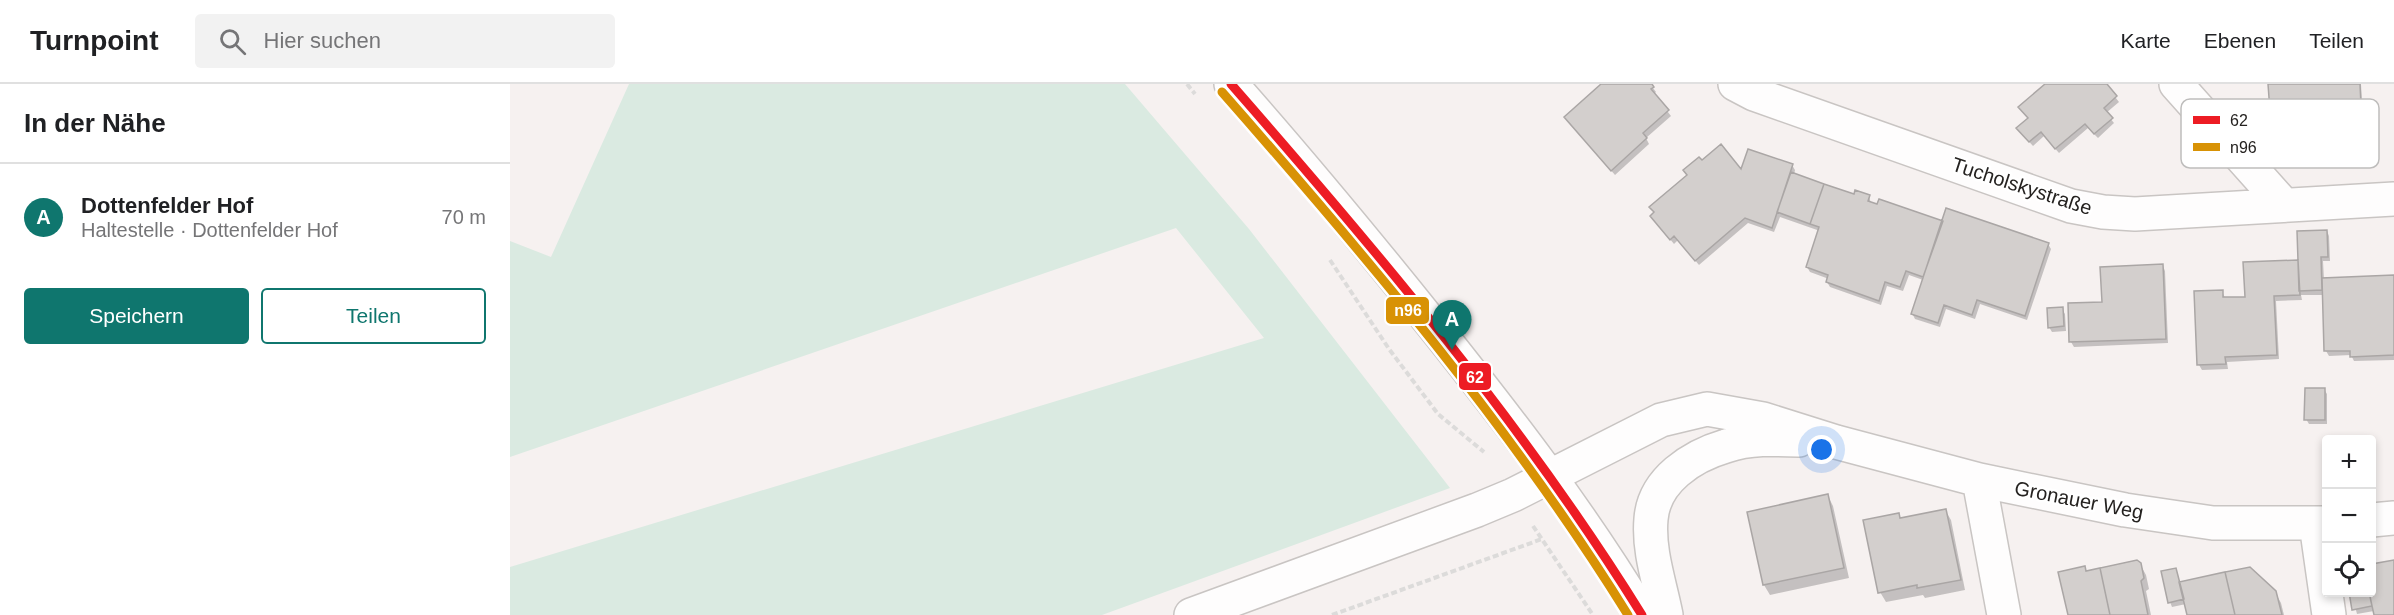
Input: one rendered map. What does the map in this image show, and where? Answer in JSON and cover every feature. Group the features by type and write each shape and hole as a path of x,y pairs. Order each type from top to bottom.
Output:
{"street":[{"path":"1231,84 1379,258 1551,476 1642,615"},
{"name":"Tucholskystraße","path":"1735,84 1754,94 2071,206 2103,212 2135,214 2394,199"},
{"path":"2176,84 2189,99"},
{"path":"2251,168 2284,205"},
{"name":"Gronauer Weg","path":"1191,615 1477,510 1551,476 1660,420 1707,409 1763,419 1836,442 1979,480 2126,510 2213,524 2321,524"},
{"name":"Gronauer Weg","path":"1666,615 1652,544 1651,517 1660,489 1674,473 1698,457 1727,445 1768,439 1836,442"},
{"path":"1979,480 1999,614"},
{"path":"2376,520 2394,518"},
{"path":"2321,524 2329,615"}],"path":[{"path":"1187,84 1199,99"},
{"path":"1328,257 1389,349 1438,414 1486,454"},
{"path":"1332,615 1542,539 1593,615"}],"shaded area":[{"path":"629,84 1125,84 1249,229 1450,488 1102,615 510,615 510,567 1264,338 1176,228 510,457 510,241 551,257"}],"building":[{"path":"1601,84 1652,84 1654,87 1651,89 1669,110 1643,133 1647,138 1611,171 1564,117"},
{"path":"2045,84 2107,84 2117,96 2104,108 2113,118 2094,134 2085,124 2055,149 2041,132 2029,142 2016,128 2028,118 2018,107"},
{"path":"2268,84 2360,84 2361,99 2269,99"},
{"path":"1721,144 1741,169 1748,149 1793,164 1772,228 1745,218 1695,261 1674,236 1670,240 1650,216 1654,212 1649,207 1687,175 1683,170 1699,157 1702,160"},
{"path":"1791,172 1824,184 1810,224 1777,212"},
{"path":"1824,184 1854,194 1855,190 1870,195 1868,201 1877,204 1879,199 1943,221 1923,277 1906,271 1900,287 1885,282 1879,301 1826,282 1828,275 1806,267 1819,227 1810,224"},
{"path":"1946,208 2049,243 2025,316 1977,300 1972,315 1944,305 1938,323 1911,314"},
{"path":"2327,230 2328,257 2321,257 2322,290 2299,291 2297,231"},
{"path":"2298,260 2300,295 2274,296 2277,355 2225,357 2226,364 2197,365 2194,291 2223,290 2223,297 2245,297 2243,262"},
{"path":"2163,264 2166,339 2069,342 2068,303 2102,302 2100,267"},
{"path":"2394,275 2394,355 2350,357 2350,351 2324,351 2322,278"},
{"path":"2063,307 2064,326 2048,328 2047,308"},
{"path":"2305,388 2325,388 2325,420 2304,420"},
{"path":"1828,494 1844,568 1763,585 1747,512"},
{"path":"1946,509 1961,580 1917,588 1917,585 1878,593 1863,520 1899,513 1900,518"},
{"path":"2137,560 2141,563 2144,578 2141,581 2148,615 2110,615 2100,568"},
{"path":"2394,560 2394,615 2374,615 2370,597 2376,597 2376,563"},
{"path":"2085,566 2086,571 2100,568 2110,615 2068,615 2058,572"},
{"path":"2250,567 2276,591 2282,615 2235,615 2225,572"},
{"path":"2176,568 2184,599 2168,603 2161,571"},
{"path":"2225,572 2235,615 2187,615 2179,582"},
{"path":"2350,597 2370,597 2372,606 2352,610"}],"transit line":[{"name":"62","path":"1231,84 1395,276 1499,408 1549,476 1642,615"},
{"name":"n96","path":"1222,92 1436,345 1536,478 1628,615"}],"place":[{"name":"Dottenfelder Hof","path":"1452,350"}]}
